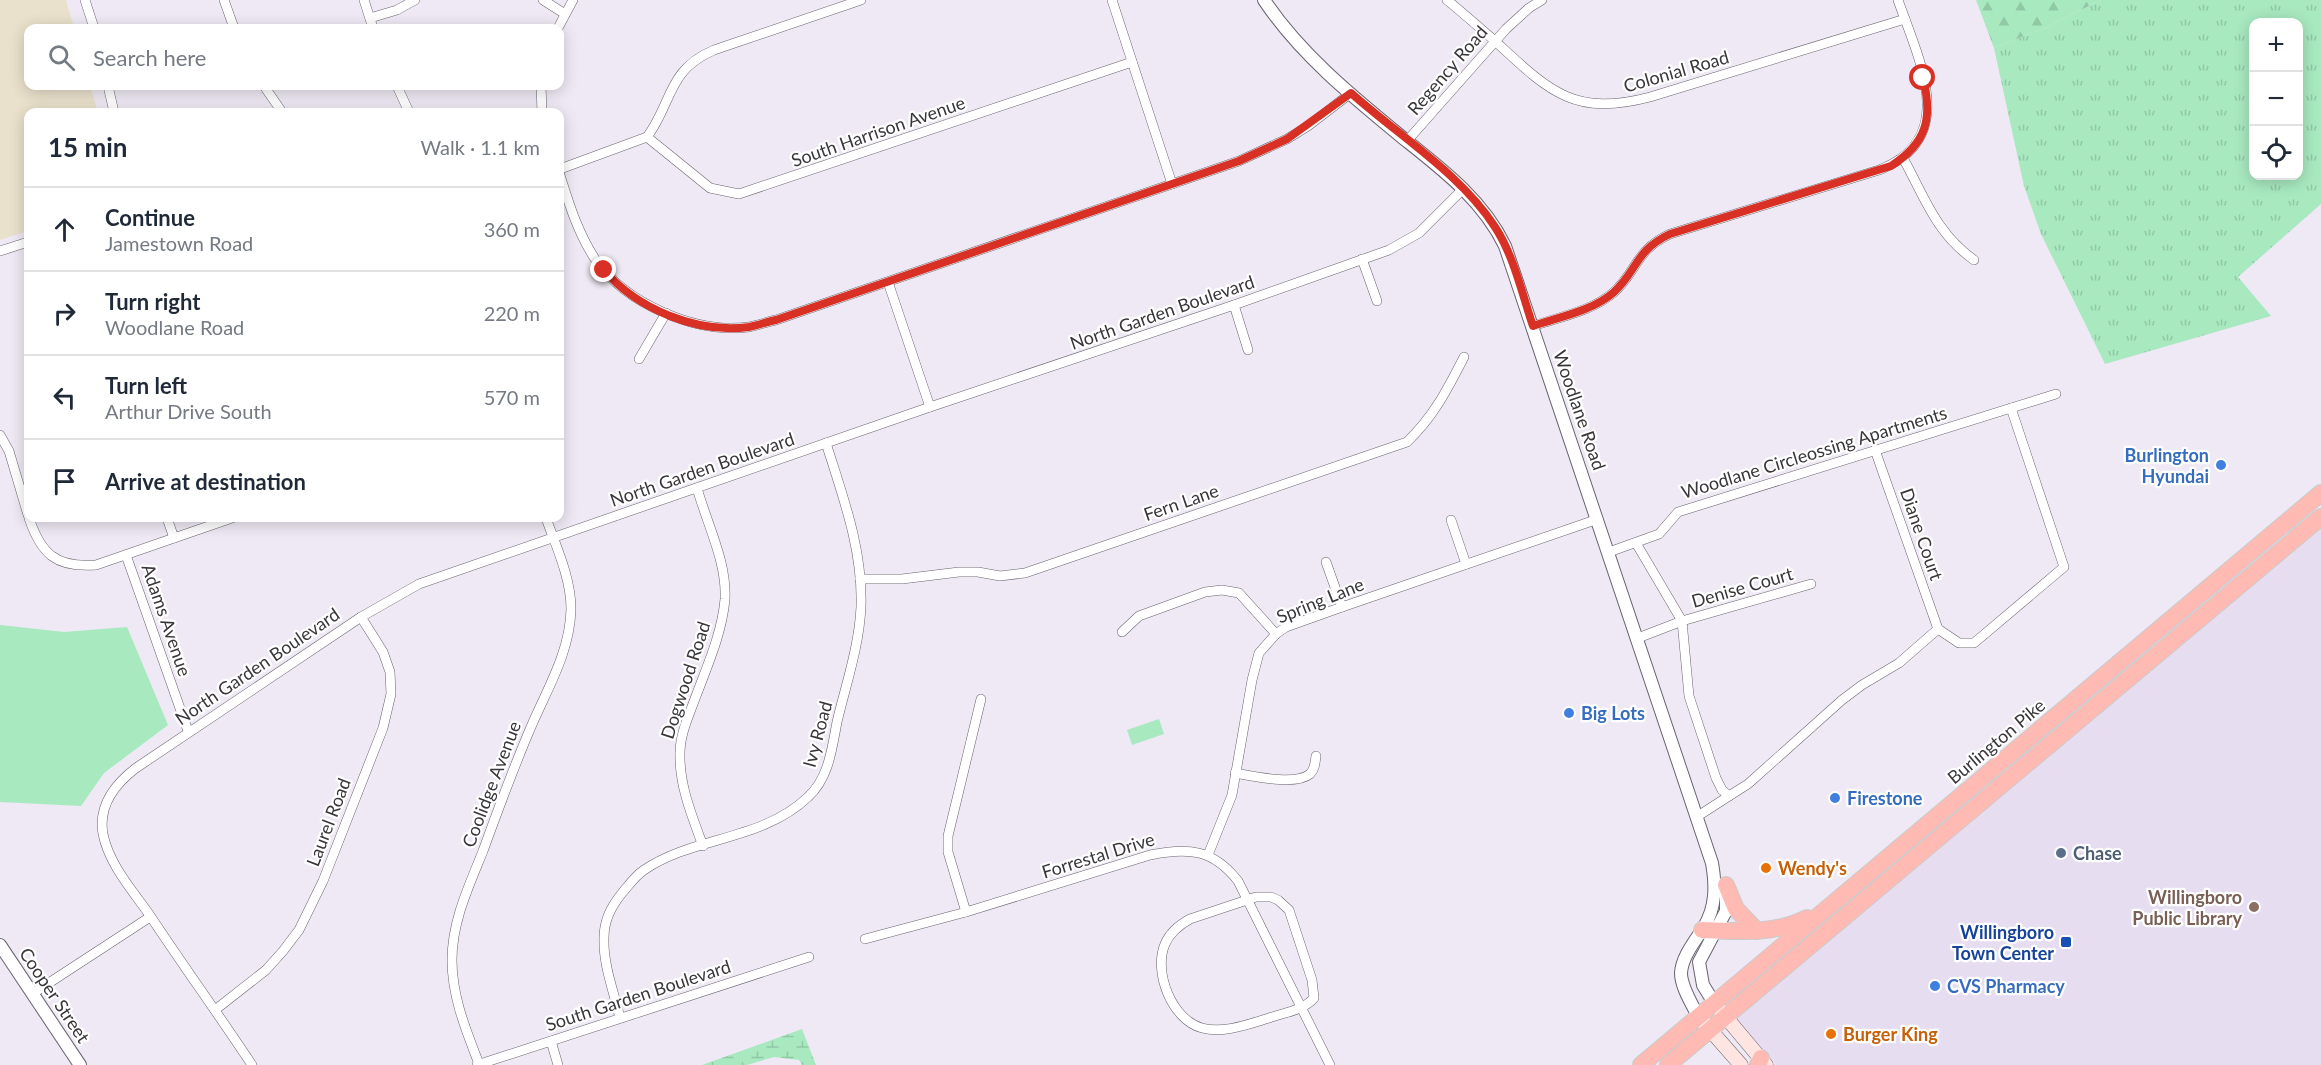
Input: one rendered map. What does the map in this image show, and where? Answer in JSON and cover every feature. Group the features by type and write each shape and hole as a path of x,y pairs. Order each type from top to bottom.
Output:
{"highway":[{"name":"Burlington Pike","path":"1641,1065 2321,493"},
{"name":"Burlington Pike","path":"1668,1065 2321,517"},
{"path":"1726,885 1736,909 1757,931"},
{"path":"1709,930 1757,931 1782,928 1829,907"}],"main road":[{"path":"1714,1003 1762,1063"},
{"path":"1698,1016 1742,1065"}],"street":[{"path":"84,0 93,24"},
{"path":"224,0 233,24"},
{"path":"364,0 372,24"},
{"path":"370,18 396,10 414,0"},
{"path":"543,0 565,14"},
{"path":"560,24 573,0"},
{"path":"564,168 647,137 678,79 692,61 714,50 861,0"},
{"path":"1112,0 1172,184"},
{"name":"Woodlane Road","path":"1264,0 1301,46 1351,93 1463,189 1497,229 1512,264 1708,846 1726,885 1726,911 1689,950 1681,974 1684,988 1698,1016"},
{"name":"Colonial Road","path":"1448,0 1536,79 1550,88 1577,99 1607,104 1650,97 1905,19"},
{"name":"Regency Road","path":"1407,141 1517,18 1542,0"},
{"path":"1533,326 1605,299 1622,285 1649,246 1665,237 1879,170 1903,158 1920,139 1928,115 1926,90 1898,0"},
{"name":"South Harrison Avenue","path":"647,137 710,188 740,194 1132,62"},
{"path":"109,90 113,108"},
{"path":"267,90 279,108"},
{"path":"399,90 407,108"},
{"path":"541,90 542,108"},
{"path":"564,187 578,228 596,261 621,288 686,322 750,327 1239,161 1287,139 1351,93"},
{"path":"1903,158 1942,231 1958,248 1974,260"},
{"name":"North Garden Boulevard","path":"150,916 128,885 106,844 102,821 104,809 109,797 124,777 188,731 361,616 405,591 435,578 1389,250 1419,233 1463,189"},
{"path":"0,251 24,243"},
{"path":"1362,259 1377,301"},
{"path":"888,282 930,407"},
{"path":"1234,305 1248,350"},
{"path":"639,359 666,313"},
{"name":"Fern Lane","path":"860,579 902,579 959,572 978,572 1000,576 1025,573 1407,442 1441,402 1464,357"},
{"name":"Woodlane Circleossing Apartments","path":"1609,552 1659,534 1678,512 2056,394"},
{"path":"1698,816 1748,784 1848,695 1899,663 1938,629 1959,643 1974,643 2064,567 2011,408"},
{"path":"0,435 9,451 24,500"},
{"name":"Ivy Road","path":"620,1018 604,950 605,927 612,906 634,878 643,870 664,860 763,826 784,816 810,796 823,777 830,757 854,655 861,608 860,579 852,527 826,443"},
{"name":"Diane Court","path":"1875,450 1938,629"},
{"name":"Dogwood Road","path":"697,488 723,569 725,585 724,609 719,633 681,743 680,765 684,787 703,846"},
{"name":"Spring Lane","path":"1208,855 1232,795 1259,653 1276,634 1286,627 1342,607 1598,519"},
{"path":"1450,520 1466,564"},
{"path":"31,522 35,537 45,551 76,567 96,565 220,522"},
{"path":"168,522 174,537"},
{"name":"Coolidge Avenue","path":"478,1065 454,990 452,947 458,916 474,872 533,722 559,666 568,637 570,595 547,522"},
{"path":"1636,543 1682,621 1689,696 1716,778 1722,790 1729,796"},
{"name":"Adams Avenue","path":"126,555 188,731"},
{"path":"1326,561 1342,607"},
{"name":"Denise Court","path":"1638,638 1682,621 1811,584"},
{"path":"1122,632 1139,616 1205,592 1222,590 1239,593 1276,634"},
{"name":"Laurel Road","path":"215,1010 266,970 299,930 323,881 383,728 391,694 390,672 383,652 361,616"},
{"path":"966,912 948,852 948,836 981,699"},
{"path":"1235,773 1286,779 1304,777 1315,767 1316,756"},
{"name":"Woodlane Road","path":"1708,846 1715,880 1715,896 1700,962 1703,985 1714,1003"},
{"name":"Forrestal Drive","path":"865,939 966,912 1150,855 1185,850 1208,855 1230,870 1247,899 1330,1065"},
{"path":"1271,897 1289,910 1315,992 1311,1002 1302,1007 1239,1027 1209,1030 1199,1028 1183,1018 1172,1001 1162,962 1162,952 1169,936 1182,923 1247,899 1271,897"},
{"path":"33,994 150,916 252,1065"},
{"name":"Cooper Street","path":"0,945 80,1065"},
{"name":"South Garden Boulevard","path":"478,1065 809,957"},
{"path":"550,1041 558,1065"}],"shaded area":[{"path":"0,0 66,0 73,24 24,24 24,90 91,90 97,108 24,108 24,232 0,240"},
{"path":"2321,517 2321,1065 1766,1065 1725,1017"}],"green space":[{"path":"1976,0 2101,0 2045,28 1994,48"},
{"path":"2101,0 2321,0 2321,204 2238,277 2271,316 2105,364 2041,234 2024,186 1994,48 2045,28"},
{"path":"0,625 64,632 127,627 168,725 104,773 81,806 0,802"},
{"path":"1159,719 1164,734 1132,745 1127,730"},
{"path":"802,1029 816,1065 802,1065 799,1060 774,1057 747,1065 702,1065"}],"place":[{"name":"Burlington Hyundai","path":"2221,465"},
{"name":"Big Lots","path":"1569,713"},
{"name":"Firestone","path":"1835,798"},
{"name":"Chase","path":"2061,853"},
{"name":"Wendy's","path":"1766,868"},
{"name":"Willingboro Public Library","path":"2254,907"},
{"name":"Willingboro Town Center","path":"2066,942"},
{"name":"CVS Pharmacy","path":"1935,986"},
{"name":"Burger King","path":"1831,1034"}],"route":[{"path":"604,270 621,288 662,312 686,322 750,327 1239,161 1287,139 1351,93 1447,174 1475,200 1486,214 1497,229 1505,246 1533,326 1605,299 1622,285 1649,246 1670,234 1891,166 1912,149 1925,128 1928,102 1923,78"}]}
